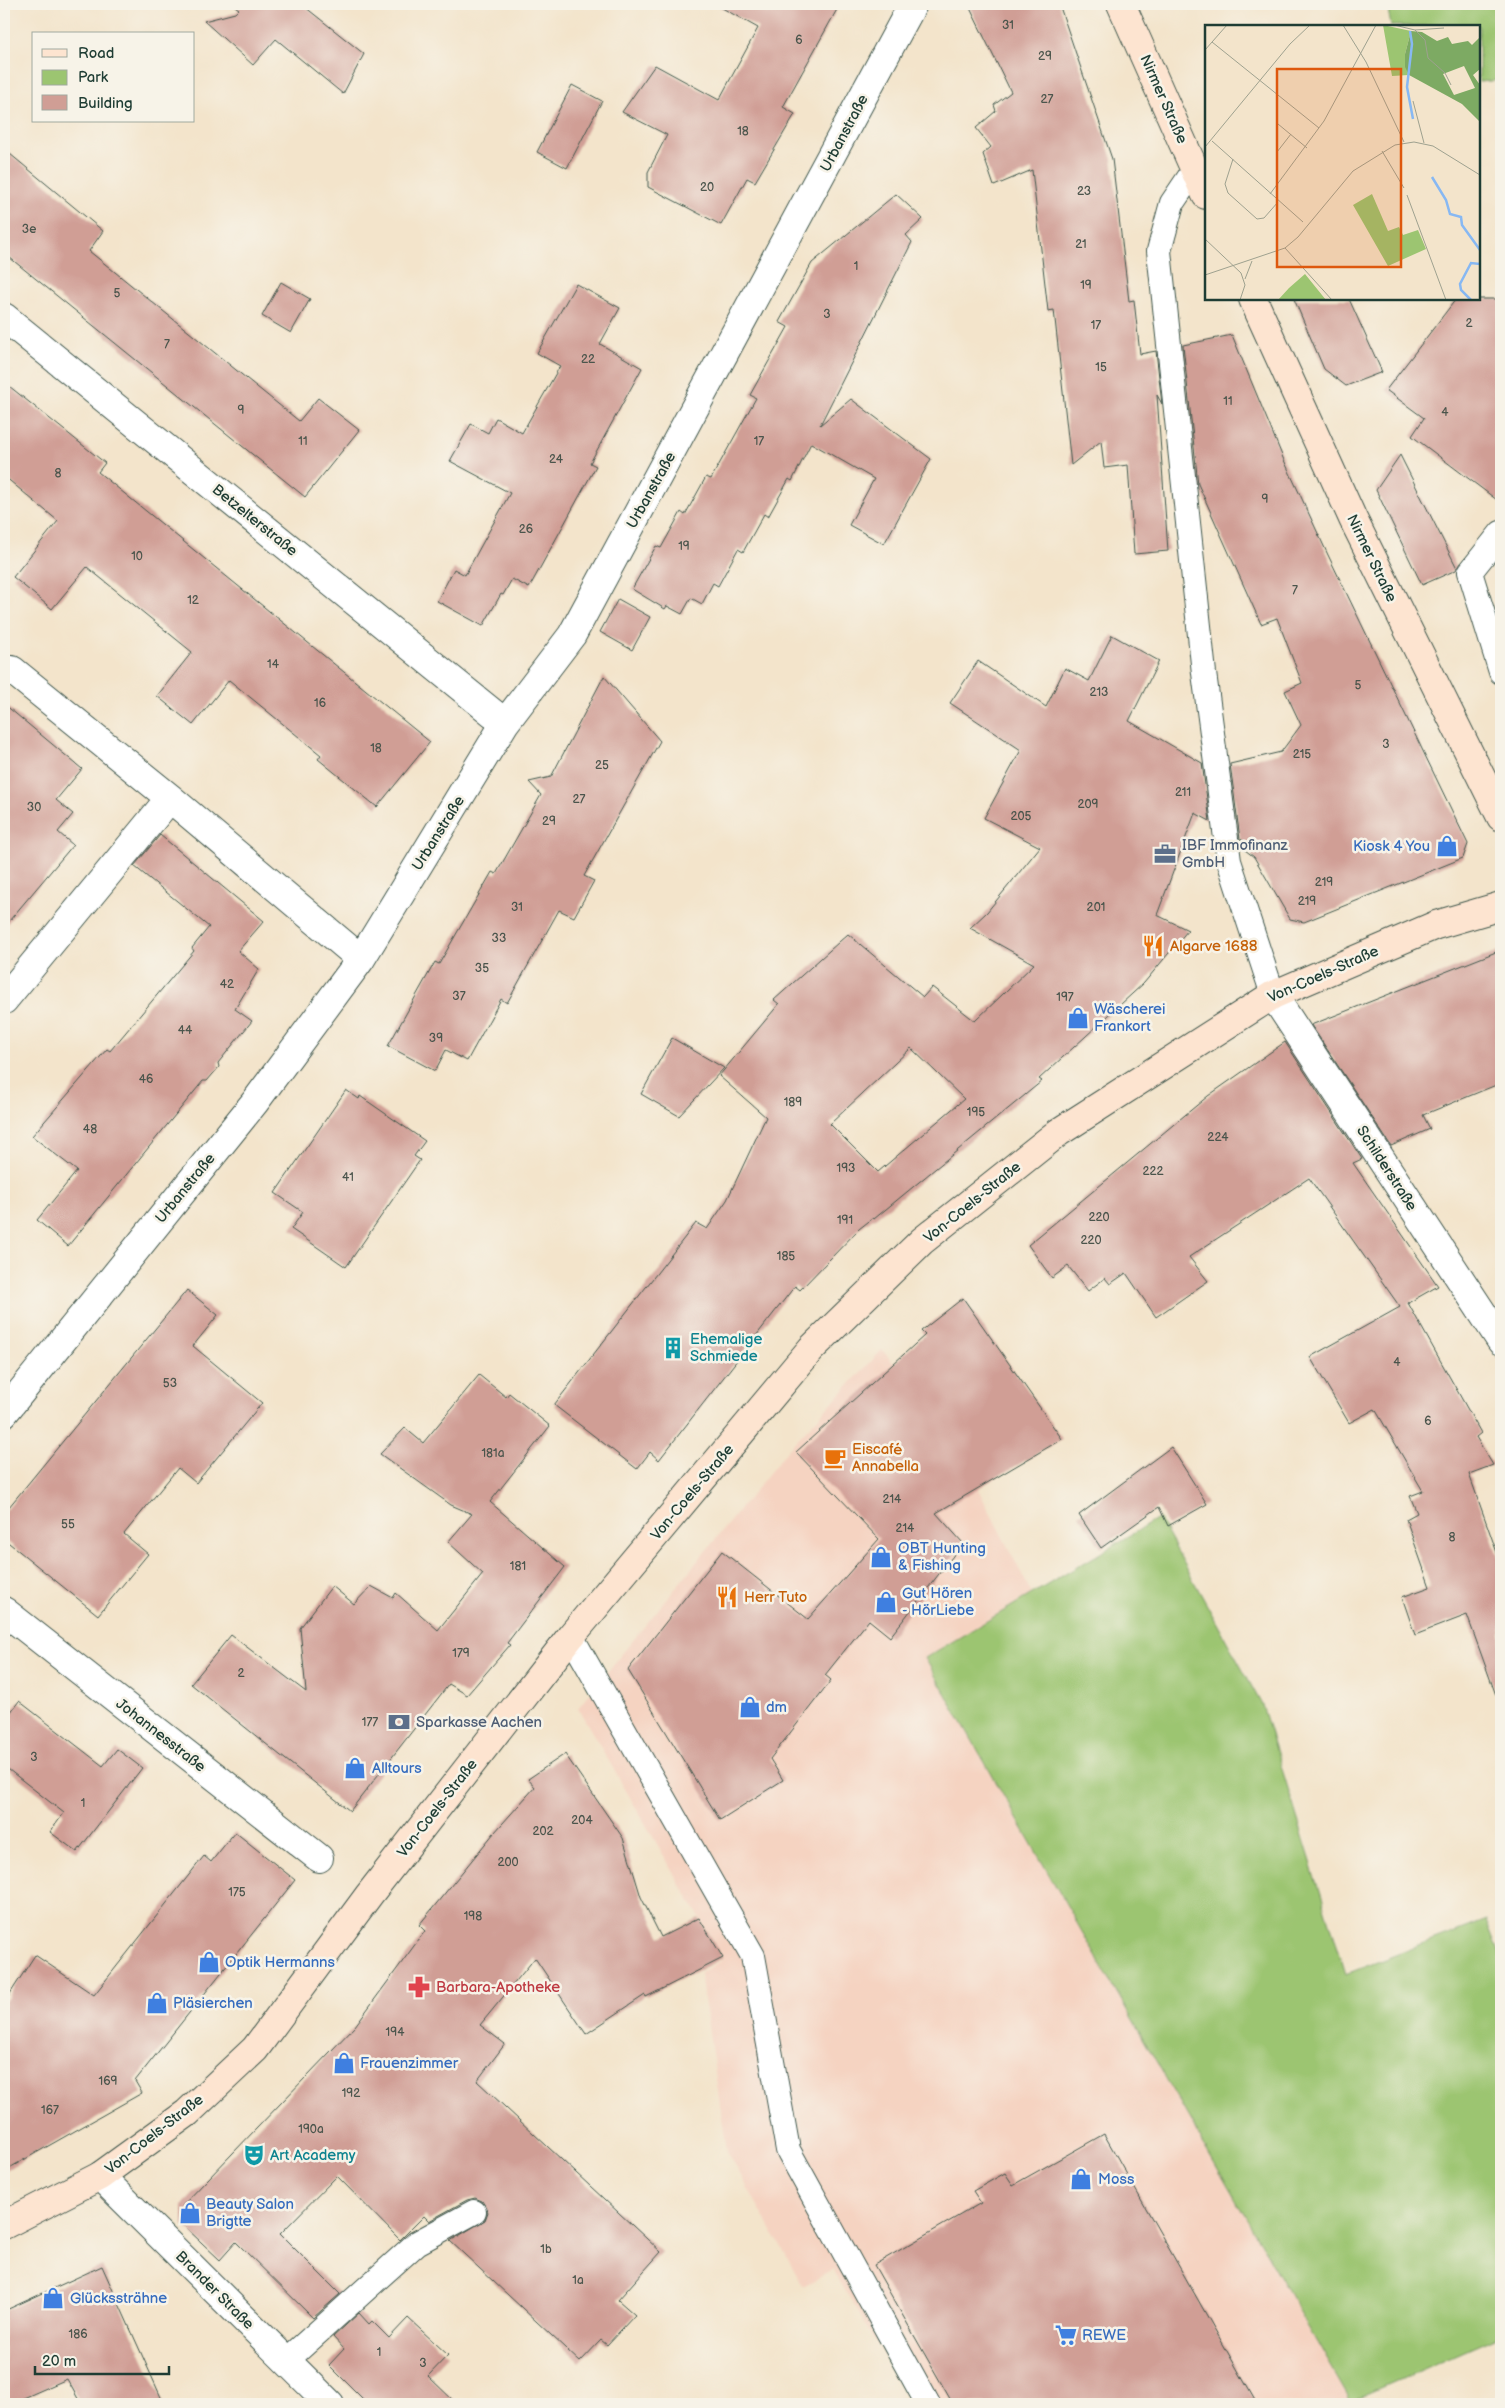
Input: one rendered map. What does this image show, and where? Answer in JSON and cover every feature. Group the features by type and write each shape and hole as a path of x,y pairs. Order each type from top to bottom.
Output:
{"main road":[{"name":"Nirmer Straße","path":"1121,4 1205,193"},
{"name":"Nirmer Straße","path":"1253,300 1353,519 1501,814"},
{"name":"Von-Coels-Straße","path":"4,2225 100,2176 187,2112 254,2049 375,1888 571,1636 811,1349 922,1241 1059,1132 1273,994 1436,925 1501,906"}],"street":[{"name":"Urbanstraße","path":"4,1413 256,1102 361,959 505,723 572,635 914,4"},
{"name":"Betzelterstraße","path":"4,317 505,723"},
{"path":"12,670 170,798 361,959"},
{"path":"4,1000 170,798"},
{"name":"Schilderstraße","path":"1273,994 1501,1341"},
{"name":"Johannesstraße","path":"7,1619 319,1858"},
{"name":"Brander Straße","path":"100,2176 330,2404"}],"lane":[{"path":"1195,169 1172,203 1160,251 1204,673 1229,862 1273,994"},
{"path":"1501,533 1470,572 1501,672"},
{"path":"571,1636 753,1956 788,2150 928,2404"},
{"path":"286,2361 417,2243 474,2212"}],"shaded area":[{"path":"882,1350 942,1419 1032,1594 925,1658 1351,2401 1343,2404 913,2404 833,2270 803,2286 727,2151 700,1973 724,1959 578,1708 792,1445"}],"green space":[{"path":"1387,4 1501,4 1501,80 1480,82 1480,25 1391,25"},
{"path":"1159,1518 1262,1705 1346,1974 1486,1920 1501,1958 1501,2335 1351,2401 925,1658"}],"building":[{"path":"232,4 308,4 305,7 364,54 343,94 276,39 253,65 204,21 235,13 239,9"},
{"path":"715,4 840,4 783,107 795,114 755,182 747,178 721,225 648,187 648,172 667,135 622,112 655,65 719,100 758,28"},
{"path":"968,4 1059,4 1112,159 1129,301 1134,300 1140,354 1156,351 1162,404 1157,395 1168,551 1134,554 1128,465 1104,468 1101,441 1071,465 1054,310 1048,311 1032,170 994,186 983,154 991,147 976,128 996,111 994,105 1011,92"},
{"path":"572,85 602,101 567,168 537,152"},
{"path":"4,149 103,231 89,251 299,421 318,398 359,430 305,497 4,253"},
{"path":"896,194 923,219 906,235 912,242 820,425 851,399 931,459 884,544 849,525 874,479 811,443 792,481 789,479 768,517 764,514 743,552 738,549 718,586 713,583 702,604 691,598 682,614 667,606 665,609 632,589 656,546 661,548 681,512 685,515 706,477 711,479 756,398 750,395 788,327 779,322 812,263"},
{"path":"281,282 310,299 291,333 262,316"},
{"path":"576,284 620,308 600,344 642,368 590,463 596,466 529,588 512,579 483,626 437,601 454,569 465,575 510,493 450,461 471,424 488,433 496,418 522,433 560,366 537,353"},
{"path":"1501,299 1501,503 1412,436 1424,418 1386,390 1455,300"},
{"path":"1294,300 1349,300 1382,372 1346,386 1324,369"},
{"path":"1232,335 1283,458 1468,844 1463,858 1304,922 1290,919 1254,857 1245,850 1244,841 1240,839 1230,764 1281,752 1301,725 1285,691 1302,683 1277,618 1261,624 1198,484 1183,345"},
{"path":"4,382 105,463 98,472 430,742 377,807 318,759 321,755 229,680 193,725 157,696 192,652 87,567 52,609 13,577 58,521 4,476"},
{"path":"1400,455 1457,568 1422,585 1376,490"},
{"path":"618,599 650,617 632,650 600,632"},
{"path":"1112,635 1159,661 1129,721 1202,763 1210,821 1195,813 1157,915 1188,930 1144,983 1039,1079 1042,1081 874,1219 859,1229 800,1290 795,1286 659,1460 650,1452 637,1469 554,1405 696,1223 707,1229 727,1200 766,1117 719,1076 779,1004 774,1000 848,934 923,997 932,987 975,1021 1034,964 970,928 987,912 1040,847 984,818 1021,750 950,703 978,661 1046,707 1065,668 1089,681","holes":["911,1048 964,1099 878,1172 830,1124"]},
{"path":"604,676 660,741 584,876 594,881 574,917 559,910 507,1003 501,999 467,1061 446,1050 435,1071 388,1046 435,962 439,964 492,872 496,874 541,795 529,782 551,777"},
{"path":"4,704 82,769 56,800 73,814 58,832 73,845 4,927"},
{"path":"160,835 264,921 238,951 259,969 235,1009 252,1021 218,1063 219,1067 207,1081 203,1081 68,1246 37,1220 77,1171 32,1136 107,1049 110,1051 194,951 192,948 209,927 134,866"},
{"path":"1501,950 1501,1083 1423,1115 1430,1129 1391,1146 1311,1025"},
{"path":"672,1038 724,1068 679,1116 641,1094"},
{"path":"1285,1042 1362,1159 1353,1163 1438,1286 1408,1303 1481,1433 1476,1437 1493,1465 1469,1474 1501,1564 1501,1697 1497,1698 1467,1615 1415,1635 1402,1597 1430,1587 1406,1519 1417,1513 1410,1496 1423,1491 1375,1409 1349,1423 1310,1357 1400,1307 1309,1178 1189,1257 1208,1281 1156,1317 1126,1273 1110,1284 1105,1278 1088,1291 1068,1266 1052,1278 1028,1245 1208,1096"},
{"path":"346,1090 359,1099 360,1096 425,1141 414,1156 420,1160 346,1267 291,1229 303,1212 275,1193"},
{"path":"187,1290 218,1315 193,1346 262,1403 196,1483 178,1468 124,1534 148,1554 98,1615 4,1539 4,1513"},
{"path":"963,1298 1062,1439 936,1513 963,1543 890,1637 869,1620 825,1675 831,1680 770,1759 783,1780 720,1820 628,1670 722,1551 808,1619 879,1539 796,1452 925,1335 921,1331"},
{"path":"479,1375 506,1397 509,1393 550,1426 490,1502 565,1567 507,1643 510,1645 467,1695 449,1684 350,1811 191,1684 231,1635 306,1692 300,1628 332,1586 354,1604 371,1586 393,1598 396,1593 438,1630 483,1574 448,1542 472,1514 451,1505 380,1454 405,1428 423,1443"},
{"path":"1171,1447 1207,1504 1168,1526 1159,1507 1101,1548 1079,1515"},
{"path":"19,1701 103,1766 117,1749 142,1768 77,1852 50,1832 64,1813 4,1766 4,1721"},
{"path":"565,1754 623,1838 641,1897 661,1937 699,1918 723,1958 646,1997 645,1995 586,2034 535,1958 480,2025 505,2044 477,2081 661,2252 618,2300 635,2315 607,2345 601,2340 580,2362 450,2241 485,2220 488,2212 482,2201 475,2198 467,2200 429,2221 424,2216 400,2240 337,2176 280,2234 340,2294 313,2318 236,2242 220,2260 183,2225 183,2205 355,2026 425,1931 419,1925 494,1833 535,1787 528,1779"},
{"path":"235,1832 295,1880 135,2081 142,2093 4,2171 4,2003 35,1955 94,1995 204,1856 211,1862"},
{"name":"REWE","path":"1104,2134 1257,2404 953,2404 874,2265 981,2203 973,2191 1005,2173 1013,2185"},
{"path":"102,2266 164,2404 81,2404 67,2379 10,2404 4,2404 4,2311"},
{"path":"359,2313 369,2324 372,2321 389,2338 408,2318 448,2355 428,2376 457,2404 368,2404 329,2365 344,2349 333,2337"}],"place":[{"name":"Kiosk 4 You","path":"1447,846"},
{"name":"IBF Immofinanz GmbH","path":"1165,854"},
{"name":"Algarve 1688","path":"1153,946"},
{"name":"Wäscherei Frankort","path":"1078,1018"},
{"name":"Ehemalige Schmiede","path":"673,1348"},
{"name":"Eiscafé Annabella","path":"835,1458"},
{"name":"OBT Hunting & Fishing","path":"881,1557"},
{"name":"Herr Tuto","path":"727,1597"},
{"name":"Gut Hören - HörLiebe","path":"886,1602"},
{"name":"dm","path":"750,1707"},
{"name":"Sparkasse Aachen","path":"399,1722"},
{"name":"Alltours","path":"355,1768"},
{"name":"Optik Hermanns","path":"209,1962"},
{"name":"Barbara-Apotheke","path":"419,1987"},
{"name":"Pläsierchen","path":"157,2003"},
{"name":"Frauenzimmer","path":"344,2063"},
{"name":"Art Academy","path":"254,2155"},
{"name":"Moss","path":"1081,2179"},
{"name":"Beauty Salon Brigtte","path":"190,2213"},
{"name":"Glückssträhne","path":"53,2298"},
{"name":"REWE","path":"1066,2335"}]}
